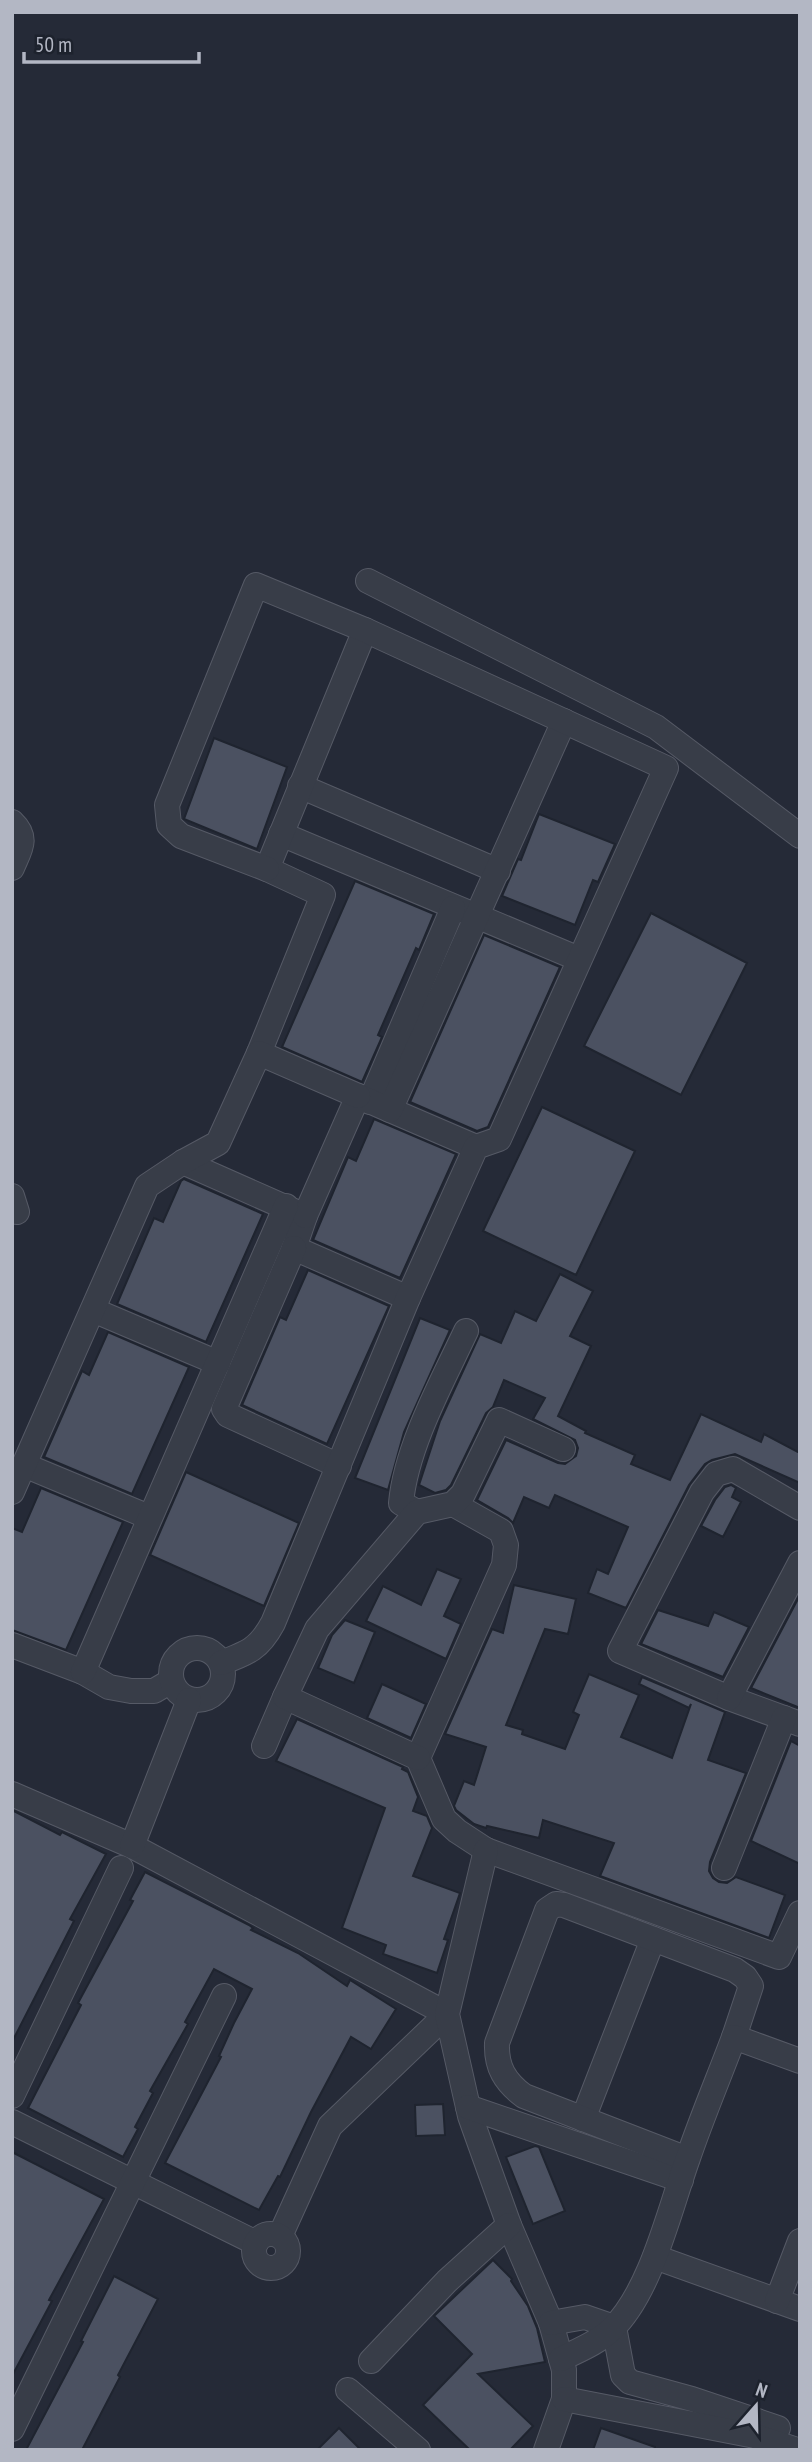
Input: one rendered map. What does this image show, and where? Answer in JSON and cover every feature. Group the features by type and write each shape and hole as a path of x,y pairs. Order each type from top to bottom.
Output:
{"street":[{"path":"368,581 656,727 800,836"},
{"path":"12,1492 147,1186 218,1143 260,1054 323,895 181,836 169,825 167,805 256,585 365,630 666,768 499,1139 476,1147 260,1054"},
{"path":"267,870 365,630"},
{"path":"496,690 499,682 504,680 551,699 558,697 566,682"},
{"path":"83,1672 218,1363 295,1211 373,1103 464,912 498,871 564,721"},
{"path":"300,786 498,871"},
{"path":"12,821 21,830 23,842 12,869"},
{"path":"281,834 579,959"},
{"path":"221,1663 248,1653 263,1641 273,1623 408,1298 476,1147"},
{"path":"183,1162 295,1211"},
{"path":"295,1211 294,1248 224,1409 228,1415 339,1466"},
{"path":"294,1248 408,1298"},
{"path":"93,1310 218,1363"},
{"path":"417,1512 401,1503 405,1474 466,1331"},
{"path":"264,1746 317,1629 417,1512 453,1504 463,1494 499,1420 563,1449"},
{"path":"24,1465 149,1517"},
{"path":"724,1868 792,1721 729,1698 620,1651 702,1492 716,1474 733,1469 800,1508"},
{"path":"418,1758 504,1565 506,1545 501,1531 453,1504"},
{"path":"729,1698 792,1596 800,1563"},
{"path":"12,1645 83,1672 109,1687 131,1691 154,1690 171,1681"},
{"path":"195,1647 211,1651 221,1663 224,1675 221,1686 212,1696 201,1700 189,1700 178,1693 171,1681 171,1666 180,1653 195,1647"},
{"path":"285,1697 418,1758 444,1819 486,1850 779,1957 797,1927"},
{"path":"12,2096 127,1857 189,1700"},
{"path":"12,1794 127,1857 447,2014"},
{"path":"486,1850 447,2014 468,2107 509,2225 551,2323 564,2370 565,2399 546,2450"},
{"path":"561,2359 595,2343 614,2327 635,2296 655,2257 751,1986 745,1977 735,1970 564,1905 556,1905 547,1910 497,2043 502,2074 511,2087 524,2096 583,2119 684,2169"},
{"path":"583,2119 653,1939"},
{"path":"12,2429 223,1996"},
{"path":"12,2122 256,2243 264,2235 280,2236 330,2126 447,2014"},
{"path":"734,2037 800,2061"},
{"path":"468,2107 684,2169"},
{"path":"371,2361 447,2281 509,2225"},
{"path":"655,2257 788,2305 800,2241"},
{"path":"551,2323 584,2317 614,2327"},
{"path":"614,2327 624,2375 630,2382 692,2399 800,2435"},
{"path":"348,2390 418,2450"},
{"path":"565,2399 755,2437 797,2450"}],"building":[{"path":"214,738 287,767 257,849 184,819"},
{"path":"539,814 615,844 598,882 593,880 575,925 502,896 518,859 521,860"},
{"path":"355,881 434,914 378,1035 382,1037 362,1082 282,1047"},
{"path":"651,913 747,963 681,1095 584,1046"},
{"path":"484,935 560,967 488,1127 477,1131 410,1102"},
{"path":"542,1107 635,1151 576,1275 483,1231"},
{"path":"374,1119 456,1154 400,1278 313,1240 348,1157 356,1161"},
{"path":"184,1179 263,1214 206,1342 117,1304 154,1218 163,1222"},
{"path":"308,1270 389,1306 327,1444 242,1405 280,1317 286,1320"},
{"path":"560,1274 593,1291 570,1336 591,1346 558,1416 586,1431 585,1433 635,1455 631,1464 670,1480 701,1414 761,1442 764,1434 800,1453 800,1483 735,1454 705,1464 689,1485 626,1608 588,1593 597,1569 608,1574 628,1527 555,1495 549,1508 524,1497 513,1523 477,1500 506,1440 558,1463 565,1464 576,1456 578,1448 575,1440 533,1419 545,1398 504,1380 493,1407 486,1413 451,1485 446,1490 435,1493 419,1485 440,1421 480,1334 501,1343 515,1311 536,1321"},
{"path":"420,1318 450,1330 404,1432 388,1490 355,1478"},
{"path":"108,1332 189,1367 132,1494 44,1457 82,1371 89,1375"},
{"path":"186,1472 299,1523 264,1606 150,1555"},
{"path":"731,1485 736,1488 732,1497 741,1502 723,1537 701,1526 715,1500 725,1487"},
{"path":"41,1488 123,1522 66,1650 12,1630 12,1528 22,1532"},
{"path":"437,1569 461,1579 444,1616 461,1624 446,1659 366,1621 383,1586 421,1605"},
{"path":"514,1585 576,1599 568,1634 545,1629 506,1725 523,1730 522,1734 565,1749 579,1715 573,1712 589,1674 639,1695 621,1737 672,1758 691,1704 689,1708 639,1684 642,1677 725,1712 708,1760 746,1773 710,1862 709,1871 719,1882 727,1883 736,1877 785,1895 769,1938 600,1876 614,1843 543,1820 539,1838 487,1826 486,1828 474,1824 456,1810 454,1806 464,1781 474,1785 486,1747 445,1734 492,1629 503,1633"},
{"path":"800,1595 800,1708 751,1688"},
{"path":"658,1610 708,1626 714,1612 749,1627 723,1677 641,1644"},
{"path":"345,1620 375,1632 354,1683 318,1668 332,1635"},
{"path":"382,1684 426,1704 411,1738 367,1718"},
{"path":"297,1719 403,1767 402,1769 408,1772 418,1797 413,1811 427,1816 432,1828 413,1876 460,1893 444,1939 448,1940 437,1973 383,1954 386,1945 342,1928 385,1808 276,1761"},
{"path":"791,1741 800,1746 800,1864 751,1841"},
{"path":"12,1810 60,1835 62,1832 106,1854 70,1919 74,1921 12,2042"},
{"path":"145,1872 249,1925 253,1928 251,1930 298,1953 347,1986 350,1980 396,2009 371,2049 351,2037 280,2177 278,2176 259,2210 165,2163 221,2057 219,2056 234,2023 252,1989 214,1969 185,2022 188,2024 150,2091 153,2093 123,2157 28,2108 81,2005 78,2003 133,1901 130,1900"},
{"path":"443,2104 445,2135 416,2136 415,2105"},
{"path":"535,2146 539,2147 565,2211 533,2224 506,2157"},
{"path":"12,2152 104,2199 49,2300 52,2301 12,2376"},
{"path":"493,2260 512,2279 528,2306 537,2328 545,2362 478,2374 533,2426 510,2450 470,2450 423,2405 472,2354 434,2316"},
{"path":"114,2276 158,2299 118,2375 120,2377 82,2450 26,2450 83,2342 81,2341"},
{"path":"339,2428 361,2450 317,2450"},
{"path":"601,2428 655,2447 655,2450 593,2450"}]}
